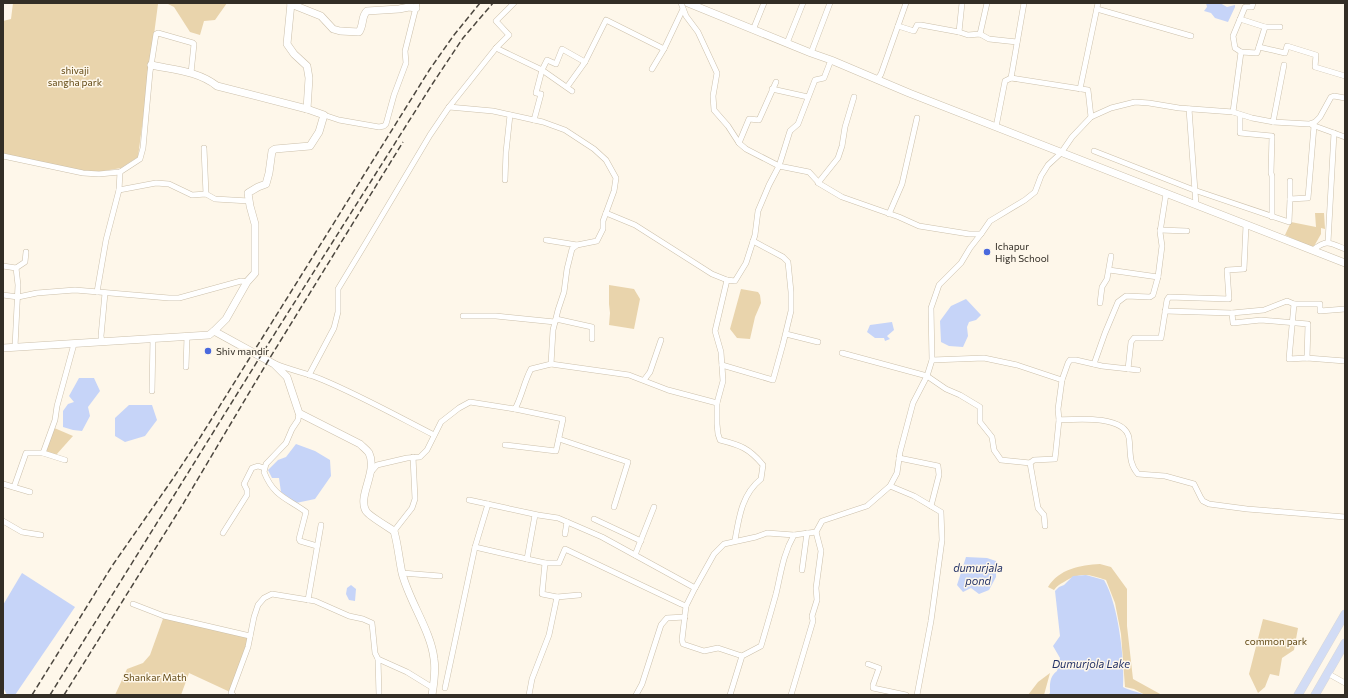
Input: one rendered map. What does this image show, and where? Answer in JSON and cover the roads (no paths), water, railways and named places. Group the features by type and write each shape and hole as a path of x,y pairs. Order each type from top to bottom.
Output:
{"main road":[{"path":"1298,695 1345,614"},
{"path":"1315,695 1345,643"}],"street":[{"path":"151,65 191,73 208,79 217,86 307,109 339,120 379,127 384,126 386,124 394,95 406,63 405,51 417,6 367,11 364,14 361,29 359,32 354,32 333,29 321,16 291,3 287,44 294,54 307,66 309,78 307,109"},
{"path":"309,375 334,328 338,312 338,289 430,135 449,107 496,48 509,35 496,21 514,3"},
{"path":"681,3 686,16 698,32 717,73 712,96 714,110 728,126 739,144 779,166 808,172 818,182 842,197 920,226 969,234 981,234"},
{"path":"688,3 877,80 1345,263"},
{"path":"753,30 764,3"},
{"path":"787,44 803,3"},
{"path":"811,53 830,3"},
{"path":"877,80 881,74 906,3"},
{"path":"959,32 962,3"},
{"path":"980,34 987,3"},
{"path":"1011,78 1024,3"},
{"path":"1080,89 1098,3"},
{"path":"1253,3 1252,7 1246,7 1233,36 1236,48 1241,52 1257,53 1265,27"},
{"path":"652,69 664,49 683,9"},
{"path":"1097,9 1191,36"},
{"path":"567,87 585,62 606,20 664,49"},
{"path":"1240,20 1265,27 1280,26"},
{"path":"898,26 914,31 917,25 959,32 968,35 980,34 989,39 1017,42"},
{"path":"3,156 83,173 99,174 120,172 140,159 143,148 151,65 156,34 158,33 194,44 191,73"},
{"path":"1259,47 1285,53 1287,46 1316,55 1315,67 1345,76"},
{"path":"496,48 542,70 572,90"},
{"path":"534,120 541,94 536,93 542,70 547,60 556,64 562,49 585,62"},
{"path":"1232,112 1241,52"},
{"path":"606,213 635,225 712,274 727,280 735,281 746,263 758,211 779,166 790,131 798,124 816,78 824,78 831,60"},
{"path":"1273,122 1284,65"},
{"path":"996,127 1005,82 1011,78 1088,90 1091,116"},
{"path":"739,144 749,119 759,120 776,82"},
{"path":"772,89 808,97"},
{"path":"1311,125 1320,118 1331,97 1334,96 1345,98"},
{"path":"818,182 838,158 854,97"},
{"path":"791,695 813,621 812,616 817,600 816,588 821,551 816,532 822,521 867,506 890,486 897,473 899,458 913,403 927,376 932,360 931,308 939,285 961,263 990,221 1025,200 1035,192 1041,176 1048,165 1091,116 1111,108 1135,102 1189,109 1232,112 1240,116 1273,122 1311,125 1345,137"},
{"path":"449,107 493,111 534,120 565,130 594,149 606,160 616,178 614,191 603,221 603,229 597,241 576,245 546,240"},
{"path":"1189,109 1196,205"},
{"path":"3,348 209,335 226,319 247,282 255,273 255,224 248,193 266,184 272,151 275,149 310,146 319,132 324,115"},
{"path":"505,180 510,115"},
{"path":"1240,116 1240,133 1272,136 1272,217"},
{"path":"889,214 902,184 917,118"},
{"path":"1290,200 1308,198 1311,125"},
{"path":"1328,242 1334,133"},
{"path":"204,148 206,194"},
{"path":"1094,151 1194,190 1289,222 1290,181"},
{"path":"97,292 106,240 119,190 120,172"},
{"path":"119,190 156,183 169,184 192,195 206,194 215,199 249,201"},
{"path":"1094,364 1118,302 1126,296 1150,297 1153,295 1158,277 1162,246 1160,230 1166,194"},
{"path":"1128,369 1130,342 1134,338 1161,338 1167,300 1169,297 1229,299 1227,270 1244,269 1246,225"},
{"path":"1160,230 1187,231"},
{"path":"722,365 773,380 786,334 791,311 788,262 783,257 752,242"},
{"path":"1313,250 1321,244 1328,242 1345,249"},
{"path":"551,364 552,343 556,320 564,292 567,269 572,249 576,245"},
{"path":"3,266 16,268 25,262 26,252"},
{"path":"1100,302 1102,287 1107,279 1111,256"},
{"path":"15,347 18,297 16,268"},
{"path":"1109,270 1158,277"},
{"path":"727,280 716,332 721,352 723,381 717,403 718,434 720,440 740,445 754,455 763,465 761,479 755,484 744,500 740,512 735,540"},
{"path":"3,295 18,297 37,293 75,290 179,298 240,281 247,282"},
{"path":"102,342 100,336 105,293"},
{"path":"1165,311 1232,313 1264,310 1287,301 1294,304 1320,304 1320,311 1345,309"},
{"path":"1294,304 1289,358 1345,361"},
{"path":"1232,313 1233,322 1262,320 1292,324 1308,324 1307,358"},
{"path":"463,316 496,316 556,320 592,327 592,339"},
{"path":"214,330 274,364 287,377 299,413 298,420 286,443 266,464 264,472 267,479 280,496 306,512 299,539 300,541 317,546"},
{"path":"786,334 818,342"},
{"path":"186,366 187,336"},
{"path":"152,391 153,338"},
{"path":"644,380 650,372 661,340"},
{"path":"43,453 55,420 57,406 74,344"},
{"path":"842,353 927,376 946,389 960,395 980,407 980,422 992,437 994,450 1001,460 1030,463 1034,460 1055,459 1059,420 1058,404 1062,380 1070,360 1138,370"},
{"path":"932,360 984,358 1017,365 1062,380"},
{"path":"268,361 309,375 363,398 434,435"},
{"path":"515,409 530,369 551,364 629,375 668,390 717,403"},
{"path":"371,473 377,465 413,457 420,457 427,450 441,422 459,408 470,402 515,409 563,419 556,451 506,445"},
{"path":"299,413 360,444 369,452 372,461 371,473 363,501 366,512 394,531 402,573 414,607 429,637 434,658 435,679 432,692 407,672 378,659"},
{"path":"1059,420 1102,420 1120,425 1127,433 1129,439 1130,456 1138,474 1165,476 1194,484 1203,501 1209,504 1248,509 1345,517"},
{"path":"559,439 628,462 614,507"},
{"path":"14,487 26,453 43,453 65,460"},
{"path":"394,531 412,508 415,499 413,457"},
{"path":"899,458 938,466 939,476 931,506"},
{"path":"1030,463 1038,508 1044,515 1045,526"},
{"path":"224,533 247,495 247,490 244,484 252,468 258,466 264,468"},
{"path":"3,484 30,492"},
{"path":"890,486 914,496 941,512 942,540 931,621 917,695"},
{"path":"469,500 558,518 602,537 695,588"},
{"path":"445,688 475,546 488,504"},
{"path":"635,555 654,507"},
{"path":"527,559 535,514"},
{"path":"594,519 641,541"},
{"path":"3,521 22,532 41,535"},
{"path":"565,534 567,522"},
{"path":"308,600 321,525"},
{"path":"742,656 718,648 704,651 683,644 682,640 686,606 714,554 724,544 767,533 794,535 816,532"},
{"path":"802,570 807,533"},
{"path":"730,695 742,656 761,646 783,560 787,547 794,535"},
{"path":"475,546 545,563 558,563 565,549 686,606"},
{"path":"545,563 542,594 557,597 579,595"},
{"path":"402,573 440,576"},
{"path":"233,695 231,693 248,647 258,605 264,598 272,594 308,600 326,605 349,616 363,619 372,623 375,653 378,659 379,695"},
{"path":"529,695 532,679 549,635 557,597"},
{"path":"133,604 164,616 250,636"},
{"path":"636,695 642,684 661,625 667,618 684,617"},
{"path":"868,664 879,668 873,688 906,695"},
{"path":"1327,673 1345,683"}],"water":[{"path":"1206,3 1220,3 1227,7 1235,5 1235,7 1228,22 1215,18 1211,13 1204,11 1207,7"},
{"path":"966,299 981,315 976,320 969,322 967,327 968,336 963,347 949,346 941,342 940,321 951,306"},
{"path":"892,322 894,330 887,336 890,339 885,341 884,338 875,338 867,332 870,325"},
{"path":"79,378 94,378 100,391 88,407 90,416 82,431 63,427 63,411 68,404 74,402 69,396"},
{"path":"129,405 152,405 157,420 145,436 125,442 115,436 115,418"},
{"path":"296,444 315,451 330,460 331,476 315,499 296,503 281,492 279,478 272,478 268,470 278,460 286,457"},
{"name":"dumurjala pond","path":"966,557 987,558 996,561 996,577 989,590 979,594 971,588 963,592 957,585"},
{"path":"22,573 75,607 15,695 7,695 3,687 3,605"},
{"name":"Dumurjola Lake","path":"1086,575 1104,580 1109,590 1120,632 1123,662 1123,687 1146,695 1048,695 1050,693 1051,678 1057,671 1060,658 1053,646 1060,636 1055,591 1073,576"},
{"path":"351,585 356,589 355,601 349,600 346,594 347,588"}],"railway":[{"path":"32,695 112,566 201,436 430,69 454,35 480,3"},
{"path":"50,695 260,357 433,83 463,38 493,3"},
{"path":"64,695 180,509 268,361 403,142"}],"place":[{"name":"Ichapur High School","path":"987,252"},
{"name":"Shiv mandir","path":"208,351"}],"park label":[{"name":"shivaji sangha park","path":"75,76"},
{"name":"common park","path":"1276,641"},
{"name":"Shankar Math","path":"155,677"}]}
